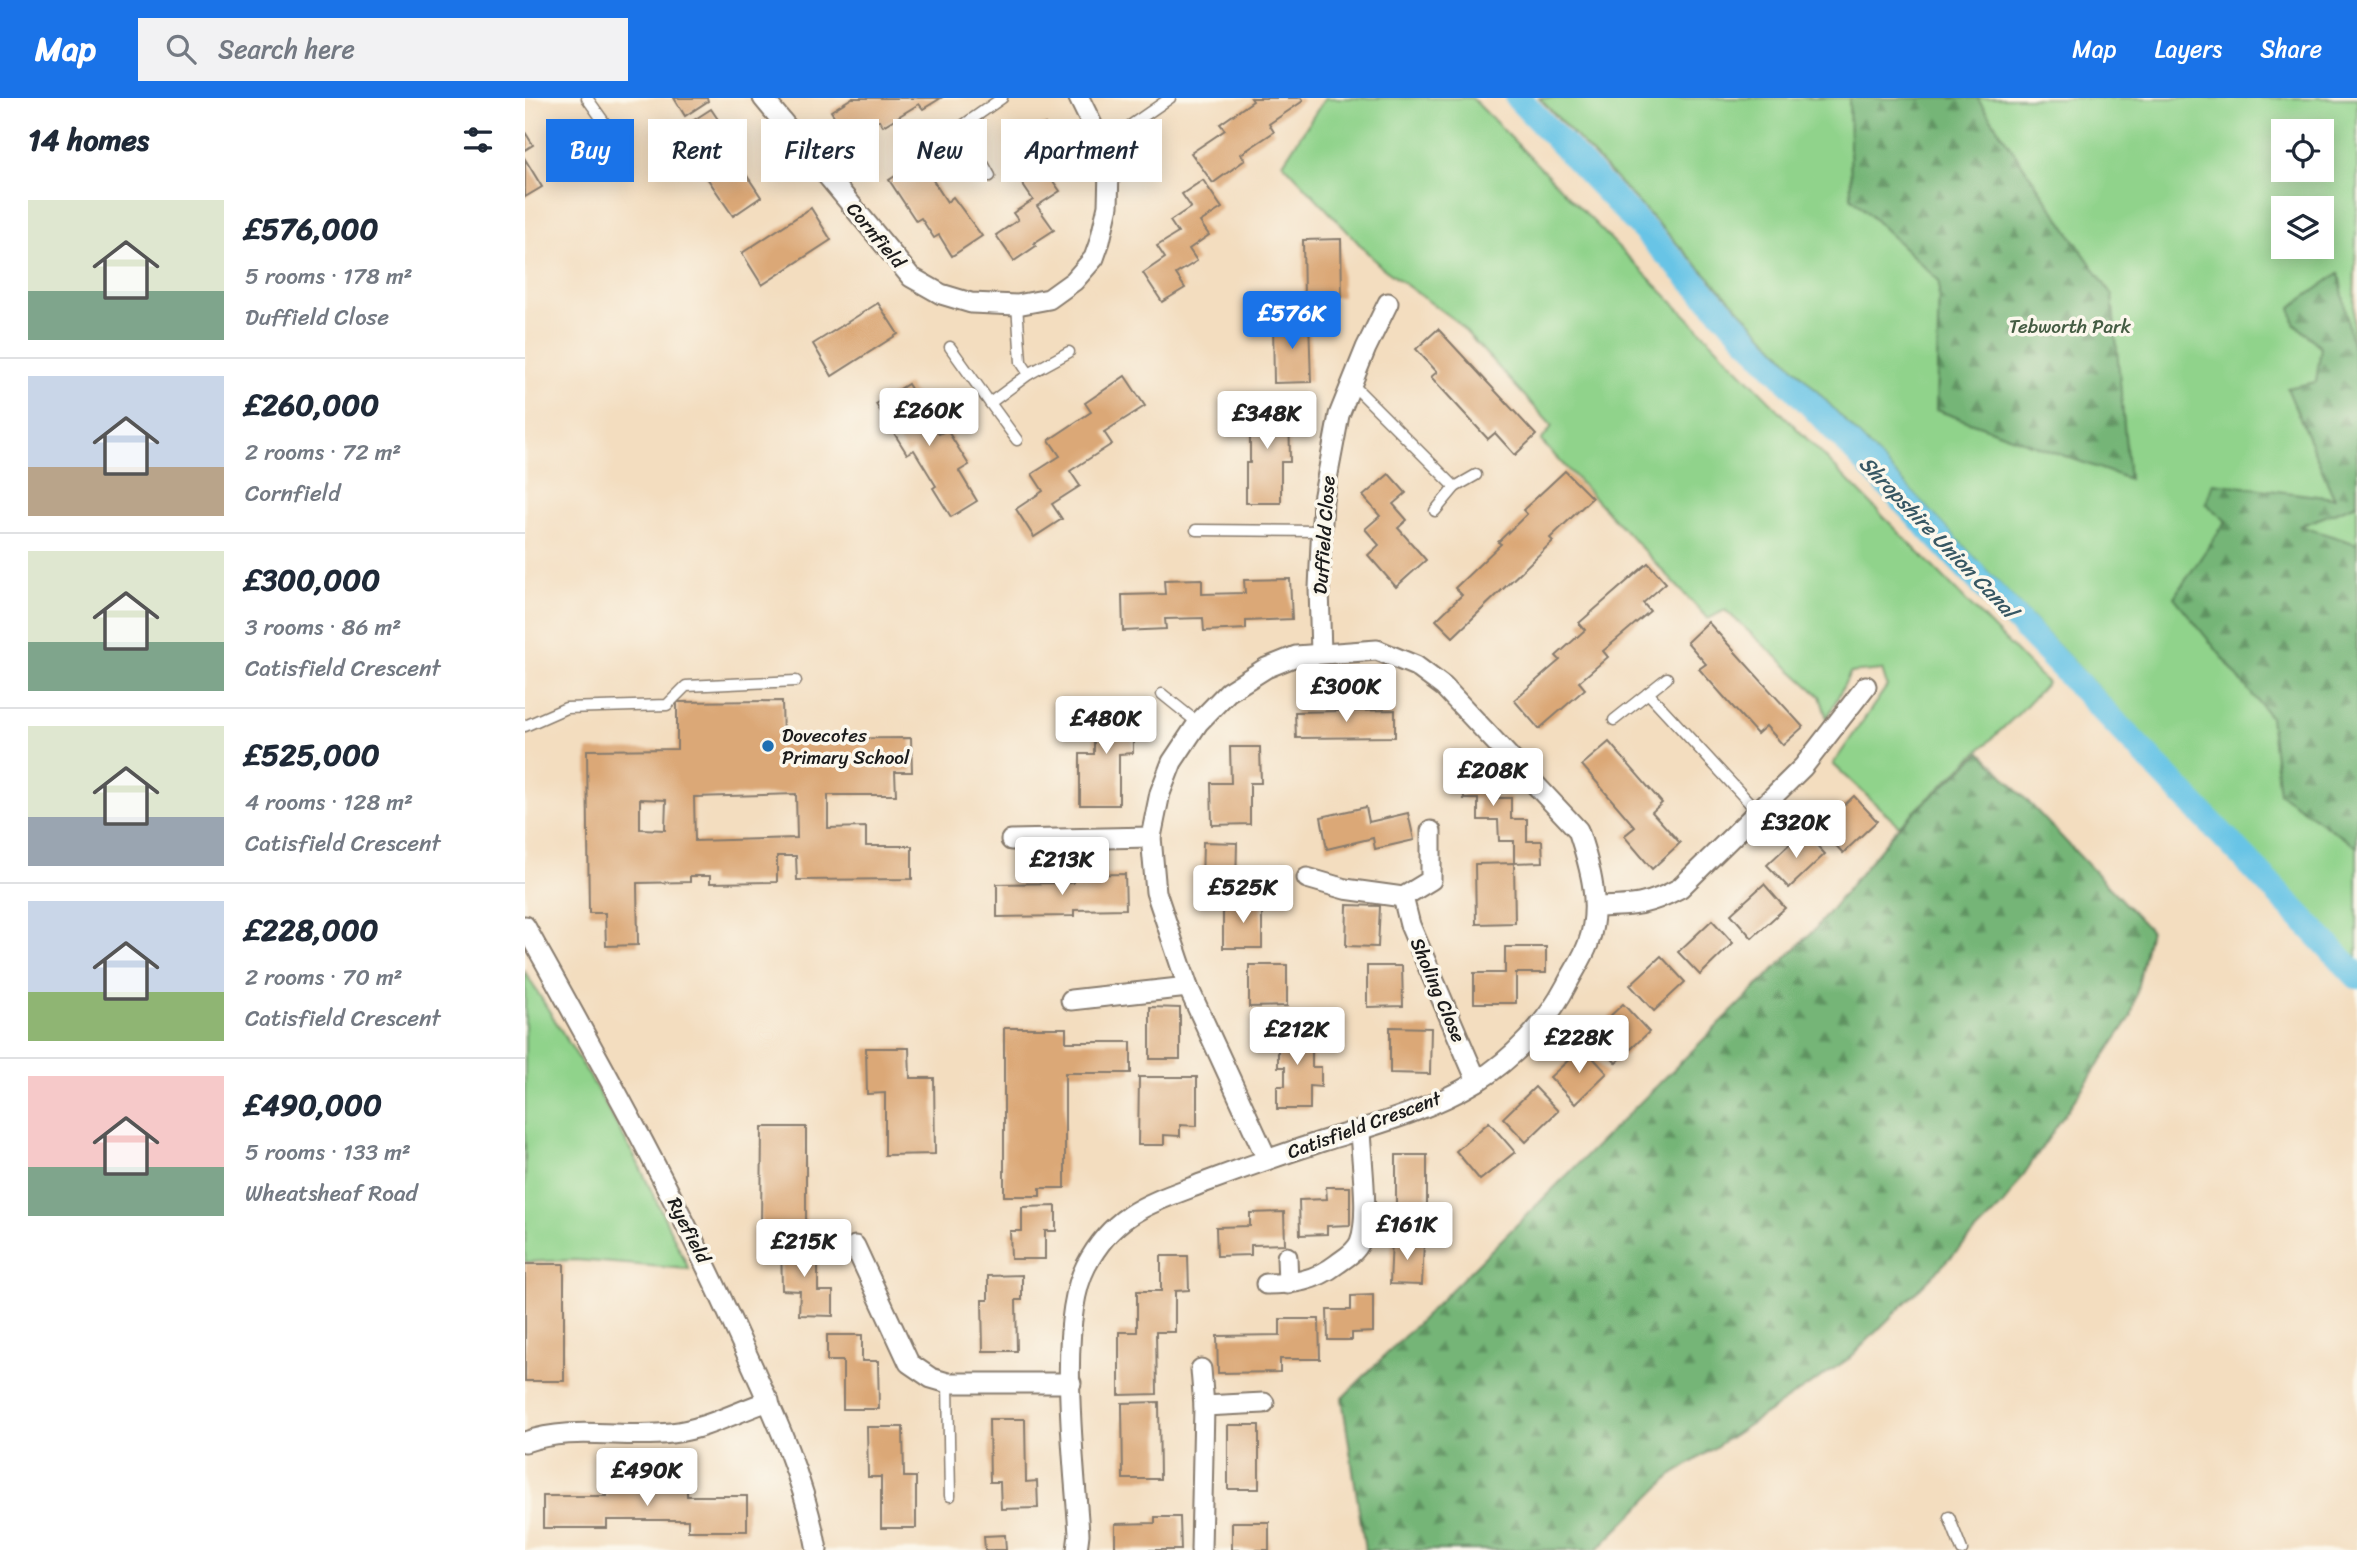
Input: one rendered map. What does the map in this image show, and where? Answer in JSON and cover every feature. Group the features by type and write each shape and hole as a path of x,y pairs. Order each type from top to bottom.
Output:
{"street":[{"name":"Cornfield","path":"763,98 911,277 941,294 971,303 1017,305 1049,299 1074,281 1094,258 1108,206 1109,182"},
{"name":"Cornfield","path":"1079,98 1089,119"},
{"name":"Duffield Close","path":"1321,653 1319,588 1323,500 1339,415 1388,303"},
{"name":"Catisfield Crescent","path":"1077,1550 1079,1534 1070,1383 1072,1317 1085,1268 1101,1241 1120,1222 1142,1206 1267,1159 1432,1104 1477,1081 1527,1041 1562,993 1588,943 1595,907 1588,860 1578,830 1444,687 1416,666 1377,650 1296,656 1266,668 1228,692 1198,723 1172,762 1160,793 1151,837 1156,892 1188,987 1267,1159"},
{"path":"1595,907 1639,906 1659,900 1680,888 1803,768 1866,686"},
{"path":"1307,878 1345,889 1403,897 1431,880 1431,831"},
{"path":"1011,840 1151,837"},
{"name":"Sholing Close","path":"1403,897 1410,925 1477,1081"},
{"name":"Ryefield","path":"525,926 707,1266 769,1401 799,1476 817,1550"},
{"path":"1071,1000 1188,987"},
{"path":"1266,1284 1300,1283 1327,1272 1360,1244 1365,1223 1360,1130"},
{"path":"856,1247 909,1363 931,1378 948,1383 1070,1383"},
{"path":"1287,1257 1288,1284"},
{"path":"1201,1369 1204,1406 1201,1550"},
{"path":"525,1443 538,1437 566,1434 672,1433 709,1425 769,1401"},
{"path":"1204,1406 1264,1404"}],"lane":[{"path":"587,98 602,119"},
{"path":"990,176 962,127 1002,98"},
{"path":"1140,119 1170,98"},
{"path":"1017,305 1021,362 1029,374"},
{"path":"950,347 1017,440"},
{"path":"991,403 1029,374 1069,352"},
{"path":"1352,384 1455,487"},
{"path":"1435,511 1455,487 1476,475"},
{"path":"1196,530 1322,531"},
{"path":"1614,720 1667,678"},
{"path":"525,726 566,708 667,705 687,686 796,681"},
{"path":"1649,693 1757,811"},
{"path":"1162,694 1198,723"},
{"path":"948,1383 950,1496"},
{"path":"1949,1517 1962,1550"}],"green space":[{"path":"1325,98 1472,98 2047,683 2019,713 1899,826 1833,764 1887,686 1882,670 1850,673 1827,719 1820,696 1725,610 1708,619 1541,441 1552,426 1457,322 1380,266 1283,163"},
{"name":"Tebworth Park","path":"1539,98 2357,98 2351,402 2357,405 2357,961"},
{"path":"1849,98 1977,98 2112,295 2129,479 1936,410 1939,281 1851,197"},
{"path":"2339,273 2357,373 2357,504 2300,526 2357,544 2357,847 2279,793 2270,717 2174,597 2226,521 2206,504 2213,483 2334,498 2287,388 2316,382 2321,347 2294,323 2291,307"},
{"path":"1981,752 2150,930 2131,1017 2003,1205 1850,1358 1670,1477 1597,1550 1365,1550 1342,1398 1815,929 1899,826"},
{"path":"525,972 590,1077 639,1165 689,1269 575,1260 525,1262"}],"building":[{"path":"674,98 707,98 708,101 685,116"},
{"path":"852,98 941,98 923,109 919,104 883,126 879,119 836,119 831,111"},
{"path":"1251,98 1301,98 1303,101 1269,124 1274,132 1241,154 1245,160 1213,183 1191,153 1225,130 1220,124 1253,101"},
{"path":"711,109 718,119 696,119"},
{"path":"525,132 533,145 525,150"},
{"path":"525,159 542,187 525,197"},
{"path":"747,176 761,197 733,216 710,182 747,182"},
{"path":"893,177 893,182 934,182 947,202 953,197 982,236 952,256 939,235 934,238 921,218 916,221 889,180"},
{"path":"1203,180 1222,208 1200,222 1209,235 1189,249 1197,261 1176,274 1185,288 1162,302 1143,273 1165,258 1157,246 1178,233 1170,221 1191,207 1182,194"},
{"path":"1021,182 1054,182 1060,191 1037,206 1054,230 1014,261 996,235 1018,220 1013,213 1033,200"},
{"path":"811,208 831,240 762,285 742,253"},
{"path":"1341,239 1342,297 1304,297 1303,240"},
{"path":"878,303 898,334 832,376 813,344"},
{"path":"1309,319 1311,382 1274,383 1273,320"},
{"path":"1438,329 1536,435 1515,455 1495,433 1488,439 1431,377 1437,372 1416,349"},
{"path":"1125,376 1145,406 1104,432 1112,444 1070,471 1080,486 1052,504 1062,519 1034,537 1016,509 1043,491 1032,474 1060,456 1049,440 1091,412 1085,403"},
{"path":"908,384 939,434 947,430 969,465 959,471 977,501 951,517 914,450 907,454 876,404"},
{"path":"1289,401 1290,462 1281,462 1281,503 1246,503 1246,463 1250,463 1250,402"},
{"path":"1565,471 1592,498 1550,538 1553,541 1453,637 1436,620 1462,595 1455,588 1501,544 1498,542 1527,514 1523,510"},
{"path":"1389,474 1406,493 1393,504 1407,520 1398,528 1426,560 1396,587 1368,555 1379,545 1365,529 1380,516 1363,496"},
{"path":"1648,563 1666,583 1643,603 1650,611 1603,651 1608,657 1579,682 1585,689 1539,729 1514,700 1560,660 1556,656 1585,630 1579,623"},
{"path":"1202,579 1202,594 1245,593 1244,580 1290,579 1292,619 1246,621 1246,629 1204,631 1203,618 1165,619 1166,629 1123,631 1122,595 1165,594 1164,580"},
{"path":"1708,622 1803,727 1783,745 1766,726 1757,734 1699,669 1706,664 1687,642"},
{"path":"782,701 783,739 911,738 912,772 895,772 896,795 828,795 828,828 866,827 866,846 912,846 912,879 797,880 796,856 777,856 777,882 710,883 710,876 690,876 690,882 637,883 638,945 606,946 605,913 589,913 587,750 677,749 677,702","holes":["796,794 797,838 695,841 694,797","640,799 666,800 665,830 640,829"]},
{"path":"1094,706 1133,706 1133,753 1119,754 1119,805 1080,805 1080,754 1094,754"},
{"path":"1395,710 1395,737 1296,738 1295,712"},
{"path":"1609,742 1662,803 1652,812 1680,843 1652,869 1624,836 1635,827 1582,765"},
{"path":"1230,747 1260,747 1261,783 1250,783 1250,824 1212,825 1211,783 1231,783"},
{"path":"1478,756 1478,778 1492,778 1492,798 1511,798 1511,819 1527,819 1527,841 1542,841 1543,862 1514,863 1514,841 1499,841 1498,820 1478,820 1478,799 1464,799 1463,778 1443,779 1443,757"},
{"path":"1854,796 1877,821 1843,853 1820,828"},
{"path":"1366,807 1369,822 1408,813 1414,840 1375,849 1373,838 1327,849 1321,817"},
{"path":"1803,831 1825,854 1789,888 1767,865"},
{"path":"1203,842 1237,843 1236,885 1202,884"},
{"path":"1514,863 1515,923 1476,924 1475,864"},
{"path":"1125,874 1126,909 1074,910 1074,916 997,917 997,884 1073,883 1073,875"},
{"path":"1764,884 1785,908 1752,938 1731,914"},
{"path":"1223,902 1262,902 1262,948 1223,948"},
{"path":"1347,905 1380,906 1378,947 1346,946"},
{"path":"1712,920 1733,943 1700,975 1678,952"},
{"path":"1505,947 1546,947 1546,973 1516,973 1516,1003 1474,1003 1474,973 1505,973"},
{"path":"1661,956 1685,982 1654,1011 1630,985"},
{"path":"1249,965 1287,965 1287,1006 1249,1007"},
{"path":"1367,966 1402,966 1403,1006 1367,1007"},
{"path":"1623,1004 1649,1032 1616,1063 1590,1035"},
{"path":"1150,1007 1180,1008 1180,1059 1150,1059"},
{"path":"1278,1025 1312,1026 1312,1067 1321,1067 1321,1087 1310,1086 1310,1109 1277,1109 1277,1086 1285,1086 1285,1067 1278,1067"},
{"path":"1390,1027 1431,1028 1430,1074 1390,1073"},
{"path":"1004,1028 1066,1028 1066,1042 1131,1042 1131,1073 1065,1073 1065,1188 1040,1188 1040,1196 1004,1196"},
{"path":"1583,1047 1607,1073 1575,1104 1550,1077"},
{"path":"866,1048 909,1048 910,1078 934,1078 935,1154 885,1155 885,1093 867,1094"},
{"path":"1139,1077 1197,1077 1197,1126 1180,1125 1180,1136 1164,1135 1164,1145 1138,1145"},
{"path":"1535,1087 1558,1111 1526,1142 1503,1118"},
{"path":"1489,1122 1515,1152 1480,1180 1456,1151"},
{"path":"762,1127 806,1127 806,1227 761,1227"},
{"path":"1396,1155 1427,1155 1427,1223 1396,1223"},
{"path":"1326,1187 1350,1187 1350,1225 1327,1226 1327,1234 1300,1235 1299,1200 1327,1199"},
{"path":"1056,1206 1056,1231 1045,1231 1045,1259 1011,1259 1010,1231 1022,1231 1022,1207"},
{"path":"1284,1212 1285,1244 1251,1245 1251,1255 1217,1256 1216,1227 1250,1226 1250,1213"},
{"path":"1392,1239 1424,1241 1422,1285 1390,1284"},
{"path":"781,1241 813,1241 813,1264 818,1264 818,1291 833,1291 833,1316 799,1315 800,1291 782,1290"},
{"path":"1161,1256 1188,1256 1189,1290 1175,1291 1175,1332 1156,1332 1157,1394 1119,1395 1119,1332 1137,1332 1137,1291 1161,1291"},
{"path":"525,1264 564,1264 564,1381 525,1381"},
{"path":"1022,1275 1022,1300 1016,1300 1017,1351 983,1351 982,1300 988,1300 988,1276"},
{"path":"1373,1295 1373,1332 1352,1333 1352,1340 1328,1340 1327,1310 1351,1310 1351,1296"},
{"path":"1280,1319 1319,1319 1320,1359 1280,1359 1280,1372 1218,1373 1217,1336 1280,1335"},
{"path":"827,1335 862,1335 862,1361 878,1361 879,1409 843,1409 843,1361 827,1361"},
{"path":"1159,1402 1160,1479 1123,1479 1122,1403"},
{"path":"989,1419 1025,1419 1026,1482 1037,1481 1038,1508 1001,1509 1000,1482 990,1482"},
{"path":"1228,1425 1259,1425 1259,1489 1228,1489"},
{"path":"867,1427 903,1427 904,1477 916,1477 916,1528 881,1528 881,1477 868,1477"},
{"path":"607,1482 687,1482 687,1496 747,1496 747,1531 688,1531 688,1520 607,1520 607,1528 543,1528 543,1496 607,1496"},
{"path":"1155,1517 1180,1517 1181,1550 1115,1550 1115,1524 1155,1523"},
{"path":"1232,1522 1269,1522 1269,1550 1232,1550"},
{"path":"1005,1535 1006,1550 985,1550 984,1536"}],"waterway":[{"name":"Shropshire Union Canal","path":"1518,98 2357,976"}],"place":[{"name":"Dovecotes Primary School","path":"768,746"}]}
